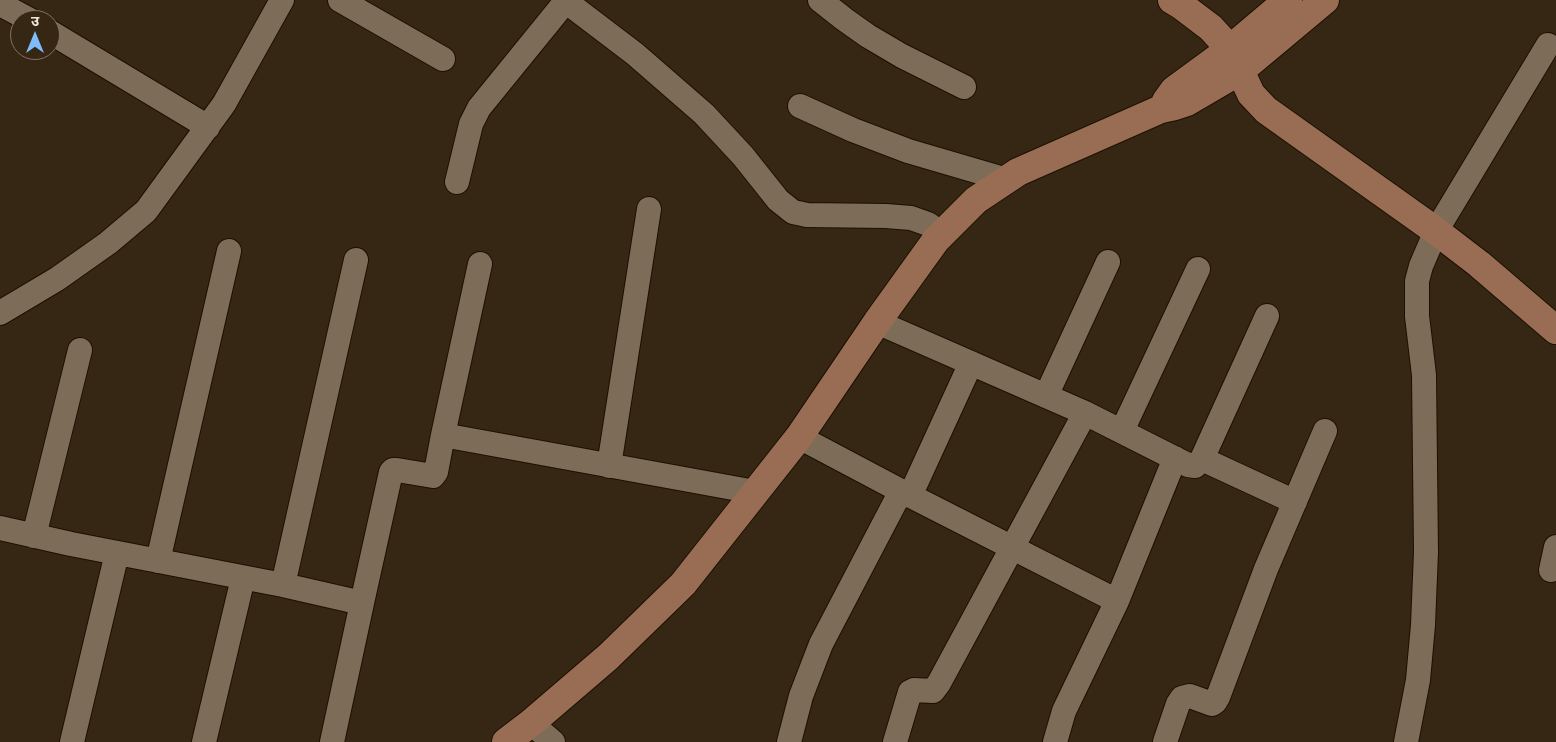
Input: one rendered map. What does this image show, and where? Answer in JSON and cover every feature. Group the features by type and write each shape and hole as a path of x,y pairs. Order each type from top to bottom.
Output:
{"main road":[{"path":"1172,0 1211,28 1235,60 1251,94 1266,110 1436,231 1479,264 1556,330"},
{"path":"1235,60 1288,0"},
{"path":"506,742 608,657 683,584 799,437 877,322 942,234 976,200 1018,172 1161,109 1174,90 1235,60 1325,0"}],"street":[{"path":"340,0 443,60"},
{"path":"456,182 471,124 479,108 565,0 635,54 704,114 743,156 778,200 793,212 807,215 912,218 928,224 942,234"},
{"path":"820,0 868,36 964,88"},
{"path":"0,313 57,279 108,243 146,211 224,104 277,2"},
{"path":"0,4 11,10"},
{"path":"60,38 208,127"},
{"path":"1406,742 1418,680 1423,625 1426,552 1424,375 1416,293 1421,266 1436,231 1548,45"},
{"path":"800,106 853,130 908,151 1007,180"},
{"path":"609,466 649,209"},
{"path":"158,561 229,251"},
{"path":"283,585 356,260"},
{"path":"1046,396 1108,262"},
{"path":"332,742 390,472 397,470 433,476 436,472 480,264"},
{"path":"1122,431 1198,268"},
{"path":"877,322 1085,412 1175,458 1195,466 1202,459 1267,316"},
{"path":"34,536 80,350"},
{"path":"789,742 801,696 821,644 905,493 971,363"},
{"path":"895,742 910,692 914,690 933,691 936,688 1085,412"},
{"path":"1164,742 1182,698 1190,696 1212,704 1218,698 1266,569 1325,431"},
{"path":"443,435 755,492"},
{"path":"799,437 1118,601"},
{"path":"1055,742 1064,711 1118,601 1175,458"},
{"path":"1202,459 1295,502"},
{"path":"0,528 283,585 362,603"},
{"path":"1550,570 1556,547"},
{"path":"72,742 117,553"},
{"path":"204,742 243,578"},
{"path":"531,723 553,742"}]}
